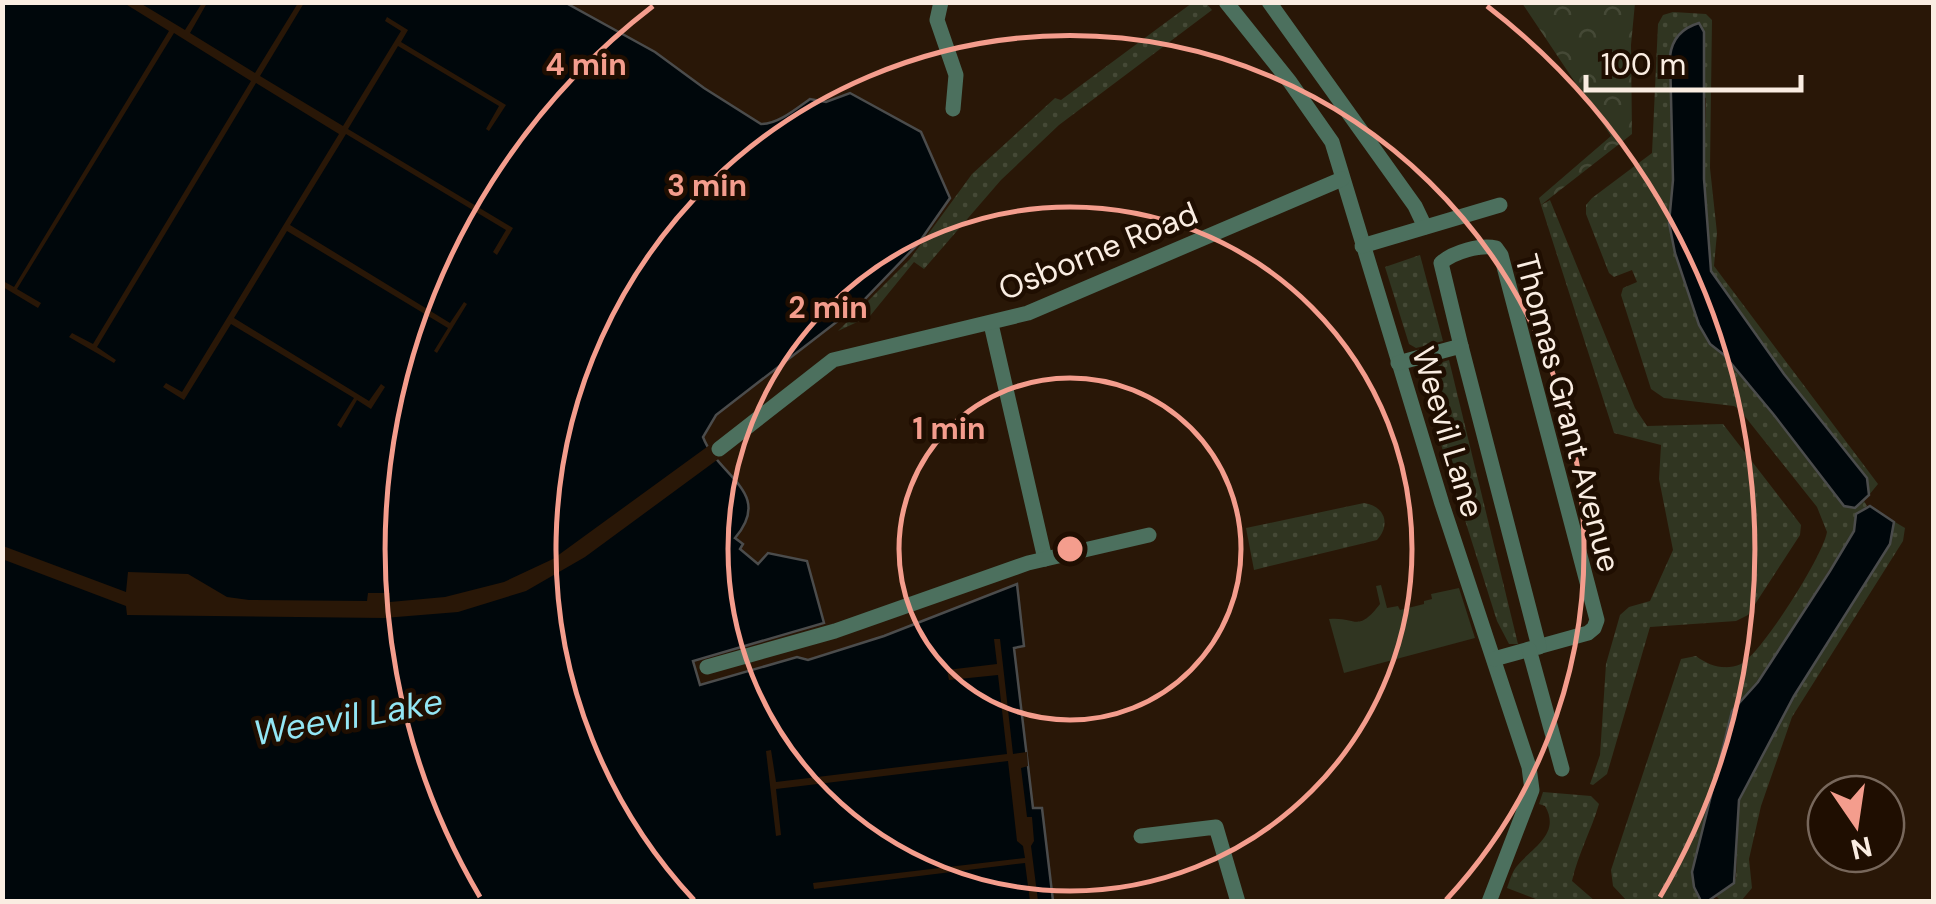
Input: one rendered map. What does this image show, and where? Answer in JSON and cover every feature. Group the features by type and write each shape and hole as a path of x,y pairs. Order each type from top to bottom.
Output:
{"street":[{"path":"941,2 937,20 956,75 953,110"},
{"path":"1269,2 1415,206 1425,227"},
{"name":"Weevil Lane","path":"1235,5 1326,132 1532,784 1488,902"},
{"name":"Osborne Road","path":"719,448 829,362 1046,307 1342,179"},
{"path":"1362,246 1500,205"},
{"name":"Thomas Grant Avenue","path":"1460,346 1441,263 1446,257 1487,246 1496,248 1596,620 1588,633 1494,660"},
{"path":"991,324 1045,559"},
{"path":"1398,364 1460,346 1562,769"},
{"path":"708,667 835,631 1045,559 1149,534"},
{"path":"1141,836 1214,826 1238,902"}],"green space":[{"path":"1192,3 1206,3 1212,10 1059,125 1001,180 924,269 914,262 870,316 838,331 910,259 972,174 1055,98 1061,100"},
{"path":"1522,3 1635,3 1631,45 1632,134 1541,205 1539,198 1611,136"},
{"path":"1706,14 1712,20 1710,168 1717,233 1714,266 1878,484 1869,495 1867,478 1784,374 1711,271 1704,179 1706,98 1670,78 1673,180 1669,223 1699,325 1844,506 1855,508 1864,501 1867,506 1856,514 1854,531 1758,682 1732,712 1692,872 1701,901 1627,901 1613,886 1611,870 1681,659 1696,656 1723,667 1741,664 1776,624 1803,582 1827,532 1817,507 1739,409 1664,398 1651,389 1621,295 1623,288 1637,282 1632,270 1614,277 1609,273 1586,214 1586,205 1592,198 1652,153 1658,24 1663,15"},
{"path":"1550,200 1635,408 1647,426 1723,424 1801,525 1800,535 1748,615 1736,621 1650,627 1607,774 1593,785 1590,784 1600,755 1606,664 1620,615 1629,607 1650,601 1673,550 1659,479 1661,445 1614,433 1541,205"},
{"path":"1420,255 1443,341 1416,348 1409,344 1385,267"},
{"path":"1449,360 1518,644 1509,644 1497,621 1419,375 1423,368"},
{"path":"1364,503 1377,508 1384,517 1384,528 1377,540 1254,570 1246,528"},
{"path":"1890,519 1905,528 1903,541 1792,717 1761,806 1749,859 1752,888 1741,901 1721,901 1716,896 1736,878 1739,800 1794,696 1890,540 1894,522"},
{"path":"1381,585 1387,608 1398,606 1400,610 1424,604 1432,599 1431,594 1459,588 1475,638 1344,673 1329,619 1366,619 1380,604 1376,586"},
{"path":"1543,792 1591,796 1599,804 1572,881 1595,901 1541,901 1507,888 1515,868 1537,846 1550,825 1545,806 1539,804"}],"water":[{"name":"Weevil Lake","path":"2,3 566,3 655,52 761,124 780,119 810,99 826,102 850,93 921,132 950,198 918,244 861,303 716,415 703,437 746,496 749,508 735,538 743,544 740,549 758,564 768,553 807,561 824,623 693,661 700,685 797,657 808,660 884,636 1017,584 1024,646 1014,648 1033,808 1042,808 1053,901 3,901"},
{"path":"1699,23 1704,32 1704,179 1711,271 1784,374 1867,478 1869,495 1855,508 1844,506 1774,415 1724,355 1710,344 1699,325 1675,253 1669,223 1673,180 1670,56 1679,35"},
{"path":"1870,506 1894,522 1890,544 1794,696 1739,800 1734,883 1708,901 1701,901 1692,872 1732,711 1758,682 1830,571 1854,531 1856,514"}],"pier":[{"path":"124,3 140,3 185,30 202,3 207,3 190,33 255,73 298,3 304,3 260,76 343,126 401,31 385,21 387,17 408,30 401,42 506,105 489,131 486,129 499,106 398,46 348,129 513,228 497,255 493,252 506,230 346,134 290,225 450,323 464,302 467,304 437,353 434,351 448,328 287,231 234,318 369,401 381,384 385,387 371,409 357,400 341,428 337,425 354,398 231,324 184,400 163,387 166,383 182,392 339,134 256,83 97,347 116,360 114,363 69,337 72,333 93,344 251,81 174,33 17,289 41,303 38,308 3,287 3,281 14,287 169,31"},
{"path":"711,444 721,457 585,557 526,591 458,612 384,618 127,615 126,606 2,559 3,546 126,592 128,572 188,574 227,597 249,600 367,601 368,593 390,593 390,602 445,597 504,582 553,559"},
{"path":"994,639 1000,639 1013,754 1027,752 1028,766 1021,768 1027,817 1032,817 1031,846 1038,901 1030,901 1025,863 814,889 813,883 1025,858 1023,846 1017,841 1008,761 776,789 781,835 776,836 766,751 771,750 776,782 1007,754 998,675 949,680 947,670 997,664"}]}
